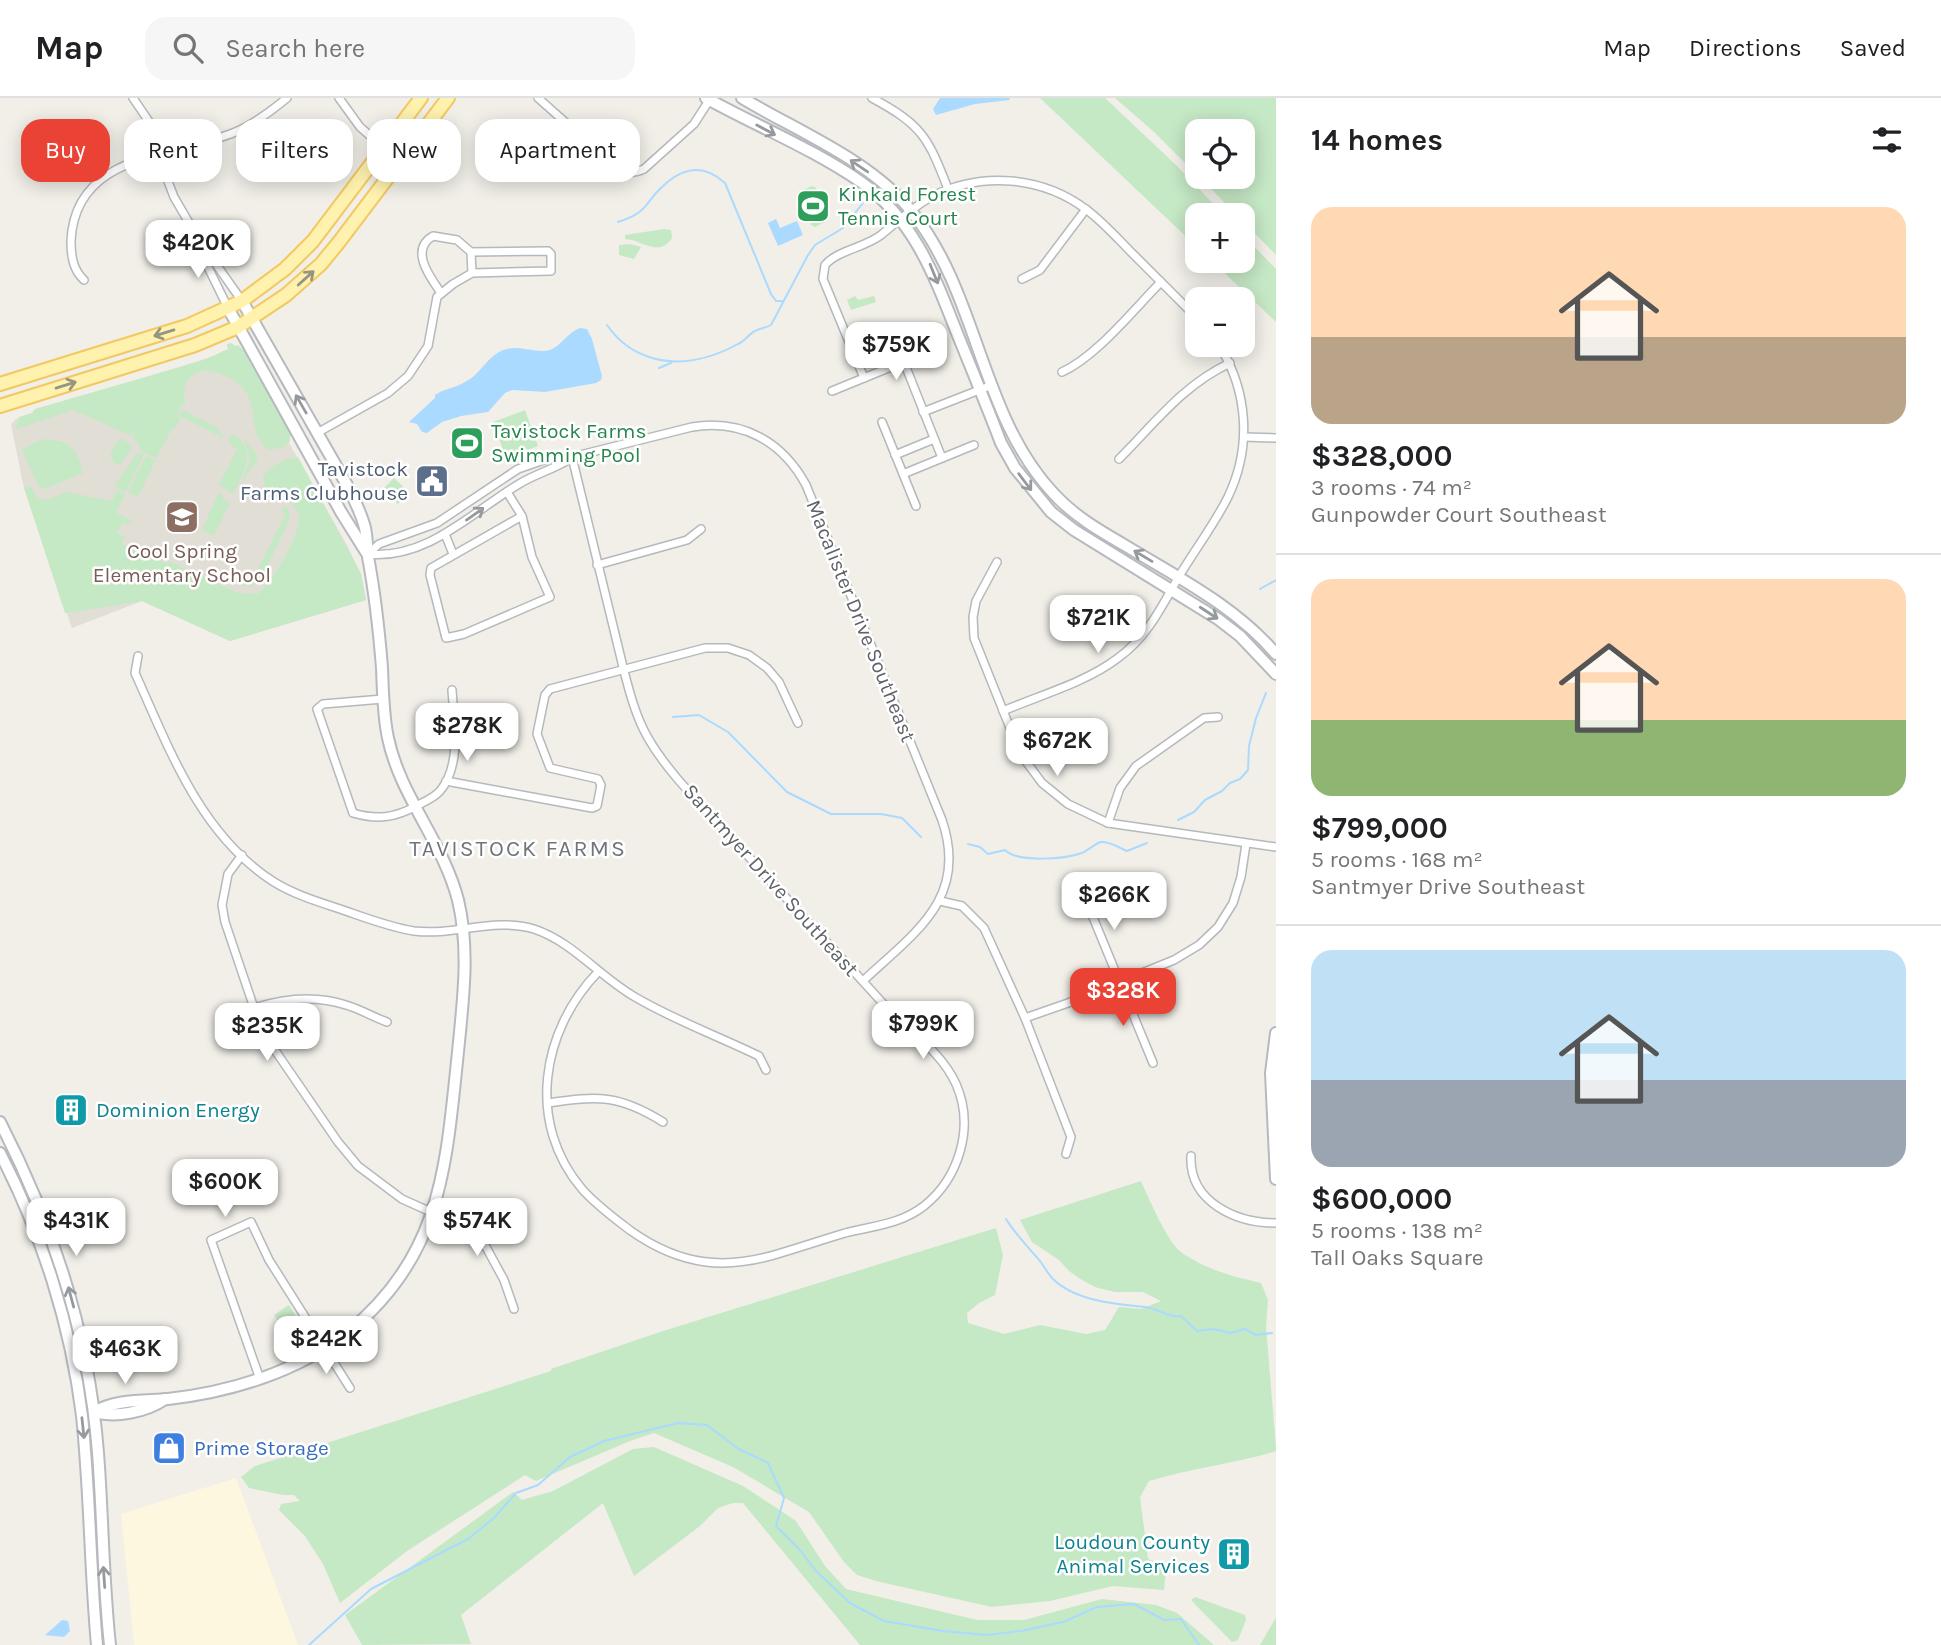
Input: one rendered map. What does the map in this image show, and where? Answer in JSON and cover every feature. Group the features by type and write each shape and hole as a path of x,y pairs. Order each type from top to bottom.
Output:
{"main road":[{"path":"405,119 421,98"},
{"path":"432,119 448,98"},
{"path":"0,384 187,326 242,301 285,270 313,241 367,170"},
{"path":"0,405 195,345 252,320 321,264 385,182"}],"street":[{"path":"133,98 147,119"},
{"path":"222,137 257,121 286,98"},
{"path":"339,98 367,133"},
{"path":"538,98 626,173 644,169 694,124 709,99 855,178 883,200 916,240 929,262 1008,456 1033,492 1051,512 1074,530 1240,635 1276,674"},
{"path":"742,98 844,156 880,180 911,211 940,254 992,385 1025,457 1062,503 1085,521 1178,577 1244,621 1276,654"},
{"path":"872,98 898,112 919,129 933,150 948,189"},
{"path":"85,280 76,272 71,249 74,224 83,200 91,189 110,172 124,166"},
{"path":"863,378 823,279 822,269 828,261 872,242 925,201 948,189 981,181 1022,182 1051,190 1086,209 1185,306"},
{"path":"94,1412 108,1416 146,1408 165,1399 260,1379 296,1365 325,1349 368,1314 398,1279 433,1214 445,1171 465,978 463,929 453,883 393,759 388,738 377,598 361,514 242,301 199,240 168,182"},
{"path":"1022,279 1040,270 1086,209"},
{"path":"441,293 421,253 424,243 433,236 461,242 471,252 472,273"},
{"path":"199,240 206,263 238,327 341,512 368,554"},
{"path":"317,433 388,393 414,369 428,346 434,307 441,293 472,273 551,271 551,254 548,251 471,252"},
{"path":"1062,372 1075,366 1091,353 1161,282"},
{"path":"855,358 927,329"},
{"path":"895,342 942,458"},
{"path":"1003,711 1091,674 1118,659 1150,626 1227,498 1239,468 1244,437 1242,402 1226,357"},
{"path":"832,391 903,362"},
{"path":"1119,459 1188,388 1204,376 1230,363"},
{"path":"923,412 992,385"},
{"path":"881,422 916,506"},
{"name":"Macalister Drive Southeast","path":"368,554 379,544 437,523 518,469 544,460 572,457 692,427 720,425 741,429 762,437 791,460 806,485 944,828 948,871 940,901 924,924 863,981"},
{"path":"1244,437 1276,438"},
{"path":"895,455 934,439"},
{"path":"903,474 974,445"},
{"name":"Macalister Drive Southeast","path":"368,554 382,556 426,543 445,534 507,492 572,457"},
{"name":"Santmyer Drive Southeast","path":"572,457 624,671 639,720 663,761 895,1017 941,1060 957,1086 961,1100 962,1141 955,1167 932,1199 899,1220 749,1262 720,1264 677,1255 642,1238 620,1223 581,1188 558,1146 551,1123 548,1065 558,1030 582,989 598,972"},
{"path":"507,492 522,516 532,557 550,597 464,634 446,638 430,572 434,565 522,516"},
{"path":"597,565 687,540 701,529"},
{"path":"445,534 453,554"},
{"path":"997,562 976,601 973,628 977,648 1022,756 1042,783 1068,804 1108,823 1276,847"},
{"path":"446,780 592,808 597,806 601,785 598,779 550,768 537,734 545,695 550,689 705,648 739,650 759,661 775,676 798,723"},
{"path":"138,656 135,673 195,800 242,855 274,882 386,924 426,932 503,923 533,929 559,939 598,972 635,997 759,1056 766,1070"},
{"path":"383,699 323,704 317,709 353,813 364,816 390,817 415,807 440,791 453,761 452,690"},
{"path":"1108,823 1121,788 1136,766 1204,718 1218,717"},
{"path":"1025,1018 1187,953 1218,927 1238,890 1246,844"},
{"path":"242,855 228,874 222,905 225,922 254,1008 270,1042 358,1167 402,1199 468,1231 486,1247 496,1262 514,1309"},
{"path":"1083,892 1153,1063"},
{"path":"940,901 962,906 984,928 1025,1018 1071,1137 1066,1154"},
{"path":"254,1008 282,999 316,999 348,1006 387,1022"},
{"path":"1276,1033 1271,1073 1276,1180"},
{"path":"548,1103 593,1097 607,1098 635,1106 663,1122"},
{"path":"0,1122 40,1204 56,1246 81,1340 98,1452 110,1645"},
{"path":"0,1153 39,1243 65,1327 72,1362 86,1461 97,1645"},
{"path":"1191,1156 1191,1168 1197,1184 1218,1208 1239,1219 1276,1223"},
{"path":"260,1379 211,1240 251,1222 269,1259 350,1388"}],"shaded area":[{"name":"Cool Spring Elementary School","path":"233,350 254,381 347,545 361,574 366,600 230,641 142,601 72,628 23,484 11,424 16,419"},
{"path":"236,1478 298,1645 134,1645 121,1514"}],"green space":[{"path":"1040,98 1105,98 1176,165 1185,174 1185,189 1199,189 1212,203 1185,203 1185,236"},
{"path":"1115,98 1276,98 1276,255 1255,233 1255,203 1225,203 1211,189 1255,189 1255,119 1185,119 1185,163"},
{"name":"Kinkaid Forest Tennis Court","path":"812,186 816,188 828,217 827,221 815,227 811,225 798,195 800,191"},
{"path":"671,230 672,238 662,247 625,239 625,235"},
{"path":"619,245 641,247 634,259 619,255"},
{"path":"1255,247 1276,269 1276,322 1255,302 1255,287 1239,287 1225,273 1255,273"},
{"path":"855,296 858,300 874,296 876,302 851,310 847,300"},
{"path":"227,344 238,345 245,352 290,432 290,441 284,447 269,450 260,441 250,399 244,389 233,380 208,371 196,373 188,381 184,390 185,404 181,406 176,419 182,410 215,426 225,439 181,417 175,429 172,428 156,459 139,449 139,444 133,438 140,420 132,436 73,410 16,429 19,417 32,413 35,409 204,360 228,349"},
{"path":"525,410 538,446 506,458 493,422"},
{"path":"232,434 245,446 247,454 244,470 233,494 219,485 237,449 228,443"},
{"path":"244,438 256,453 257,461 241,483 250,460"},
{"path":"45,439 67,444 72,448 83,473 44,489 38,485 22,450"},
{"path":"121,439 132,447 121,464 115,464 110,456 115,444"},
{"path":"138,452 144,455 126,492 115,486"},
{"path":"146,456 155,461 138,497 128,492"},
{"path":"298,457 361,574 366,600 230,641 142,601 65,613 24,488 30,486 38,498 47,500 66,492 112,501 117,490 125,494 116,513 132,521 126,525 123,523 117,533 125,537 121,544 167,564 169,561 237,593 258,594 286,554 293,541 299,518 297,510 290,503 265,488 263,477 278,463"},
{"path":"394,478 409,492 398,504 383,489"},
{"path":"221,493 223,499 230,502 214,536 202,530 218,494"},
{"path":"283,507 288,509 290,519 261,579 251,587 238,583 236,578 239,576 252,581 285,515 281,511"},
{"path":"1141,1181 1164,1230 1181,1252 1209,1268 1261,1283 1268,1300 1266,1327 1276,1451 1149,1481 1140,1497 1148,1559 1166,1570 1164,1590 1113,1586 1050,1601 992,1607 857,1575 844,1562 809,1512 733,1467 654,1433 536,1481 525,1475 407,1551 340,1603 323,1564 305,1536 279,1510 281,1504 300,1501 294,1495 249,1488 241,1477 255,1466 551,1371 660,1332 996,1228 1003,1255 995,1295 967,1313 968,1323 1004,1334 1040,1325 1086,1334 1105,1330 1119,1307 1141,1309 1161,1301 1143,1292 1115,1292 1095,1287 1082,1280 1032,1242 1020,1220"},
{"path":"289,1305 309,1337 294,1346 274,1315"},
{"path":"654,1447 743,1486 796,1521 825,1566 846,1589 977,1620 1024,1620 1102,1599 1156,1605 1177,1613 1214,1645 860,1645 743,1503 718,1508 700,1526 634,1576 603,1503 461,1615 471,1644 362,1645 345,1615 513,1492 522,1500 553,1491 633,1449"},
{"path":"1195,1597 1245,1615 1246,1620 1238,1640 1232,1642 1191,1600"},
{"path":"1275,1619 1276,1645 1260,1645"}],"water":[{"path":"940,98 1010,100 975,104 936,115 933,109"},
{"path":"776,219 780,228 797,221 803,235 778,246 768,223"},
{"path":"580,328 587,329 592,339 602,376 596,383 545,392 512,390 505,393 488,412 442,422 427,433 422,432 417,424 409,422 435,395 471,378 494,355 512,348 550,350"},
{"name":"Tavistock Farms Swimming Pool","path":"475,429 483,442 461,456 453,444"},
{"path":"62,1620 68,1621 70,1631 64,1637 45,1635"}],"waterway":[{"path":"618,222 641,211 665,184 681,173 698,170 716,176 725,183 771,294 776,301 782,301"},
{"path":"607,325 620,341 642,355 660,360 695,360 728,349 755,331 771,325 815,245 843,228 863,203"},
{"path":"659,368 671,363"},
{"path":"1260,589 1276,580"},
{"path":"1178,820 1194,812 1205,800 1240,779 1248,770 1249,746 1266,693"},
{"path":"673,717 699,715 728,732 787,792 831,814 881,814 902,818 921,837"},
{"path":"968,844 980,847 988,854 1005,850 1020,857 1042,859 1082,853 1101,842 1127,851 1147,843"},
{"path":"1006,1219 1051,1277 1084,1297 1181,1316 1197,1331 1213,1329 1231,1333 1245,1329 1256,1335 1272,1333"},
{"path":"309,1645 371,1589 468,1539 494,1518 516,1493 538,1485 570,1457 604,1441 678,1423 707,1425 737,1448 768,1463 784,1498 776,1526 816,1571 850,1603 884,1621 987,1635 1063,1622 1097,1607 1134,1604 1164,1620 1181,1619 1199,1645"}],"place":[{"name":"Kinkaid Forest Tennis Court","path":"813,206"},
{"name":"Tavistock Farms Swimming Pool","path":"467,443"},
{"name":"Tavistock Farms Clubhouse","path":"432,481"},
{"name":"Cool Spring Elementary School","path":"182,517"},
{"name":"Dominion Energy","path":"71,1110"},
{"name":"Prime Storage","path":"169,1448"},
{"name":"Loudoun County Animal Services","path":"1234,1554"}],"district":[{"name":"TAVISTOCK FARMS","path":"518,848"}]}
